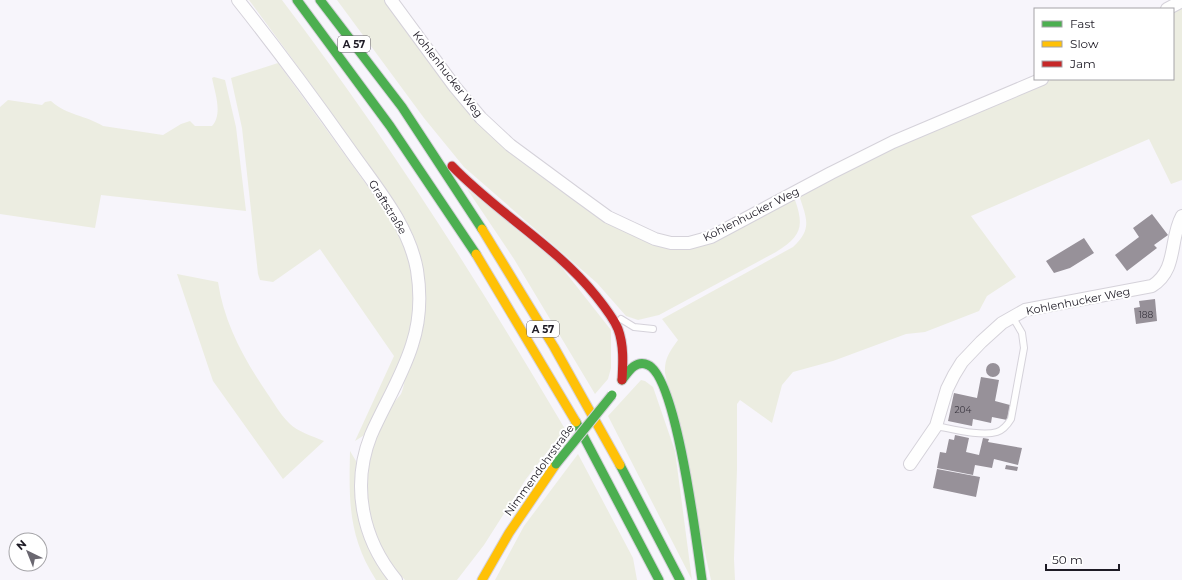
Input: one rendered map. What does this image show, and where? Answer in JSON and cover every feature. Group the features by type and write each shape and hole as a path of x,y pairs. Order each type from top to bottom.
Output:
{"main road":[{"name":"A 57","path":"297,0 402,143 451,216 508,307 615,493 660,580"},
{"name":"A 57","path":"320,0 413,122 524,297 579,389 680,580"},
{"path":"387,89 467,183 557,254 584,281 601,302 617,327 620,338 623,359 622,380"},
{"name":"Nimmendohrstraße","path":"482,580 524,510 556,464 612,395 632,367 641,363 653,368 663,386 689,486 702,580"},
{"path":"615,493 638,560"}],"street":[{"name":"Graftstraße","path":"238,0 312,97 388,205 402,226 412,253 419,292 417,327 406,360 371,436 361,477 362,505 369,534 381,559 396,580"},
{"name":"Kohlenhucker Weg","path":"391,0 464,97 482,118 510,145 608,217 645,236 671,243 690,243 711,237 831,173 893,142 1040,80"},
{"path":"1169,8 1182,1"},
{"name":"Kohlenhucker Weg","path":"910,464 936,426 947,389 962,362 981,342 1012,316 1025,310 1152,286 1160,282 1170,265 1182,216"},
{"path":"472,580 497,554"}],"lane":[{"path":"601,302 626,323 634,327 653,329"},
{"path":"936,426 988,433 998,432 1006,426 1011,419 1024,348 1022,333 1012,316"}],"shaded area":[{"path":"249,0 282,0 358,104 430,210 499,319 565,429 526,479 484,545 457,580 405,580 393,566 383,550 375,533 370,514 368,477 377,436 390,408 401,394 408,369 421,338 424,323 424,285 420,257 416,243 395,202"},
{"path":"337,0 387,0 438,69 554,183 677,247 792,198 795,200 800,218 798,231 784,247 776,252 659,315 638,320 626,316 597,283 464,167 424,118"},
{"path":"1182,7 1182,180 1171,184 1149,139 971,216 1016,277 987,296 979,311 925,332 906,334 833,361 793,372 782,385 772,423 740,400 737,404 737,469 734,559 735,580 711,580 665,373 667,359 678,340 662,319 793,247 803,235 806,224 805,212 800,198 801,194 863,161 1051,80 1174,80 1174,11"},
{"path":"278,63 385,210 402,242 411,271 414,298 412,324 405,350 366,434 355,441 394,356 320,249 273,282 260,280 258,274 242,128 231,78"},
{"path":"214,77 225,80 236,127 246,211 101,195 95,228 0,214 0,107 8,100 42,105 45,102 51,101 70,113 103,126 163,135 181,124 190,121 195,126 212,126 217,116 218,109 212,78"},
{"path":"467,189 559,264 611,330 611,368 608,379 595,394 514,259"},
{"path":"177,274 218,282 225,312 236,340 250,367 275,405 289,423 297,429 305,434 324,441 283,479 213,381"},
{"path":"641,380 653,387 675,451 692,580 608,416"},
{"path":"350,451 356,461 356,504 363,535 370,552 388,580 376,580 367,564 355,533 350,502"},
{"path":"578,454 633,558 637,580 495,580 524,526"}],"building":[{"path":"1152,214 1168,235 1154,245 1157,248 1127,271 1115,255 1139,237 1133,228"},
{"path":"1084,238 1094,253 1070,268 1054,273 1046,261"},
{"path":"1155,299 1157,321 1136,324 1134,308 1140,307 1139,301"},
{"path":"990,363 996,363 1000,367 1000,373 996,377 990,377 986,373 986,367"},
{"path":"981,377 999,380 995,401 1010,405 1007,420 992,417 991,423 973,419 972,426 948,421 954,393 977,398"},
{"path":"955,435 969,438 966,452 979,455 983,438 989,439 988,442 1022,448 1018,465 994,459 992,468 975,465 973,475 937,468 940,452 946,453 949,439 954,440"},
{"path":"1006,465 1018,467 1017,471 1005,469"},
{"path":"937,469 980,477 976,497 933,488"}],"traffic: fast":[{"path":"297,0 390,126 476,254"},
{"path":"320,0 402,107 482,229"},
{"path":"622,380 636,365 648,365 658,377 668,399 677,430 684,465 702,580"},
{"path":"556,464 612,395"},
{"path":"576,422 659,580"},
{"path":"620,465 680,580"}],"traffic: slow":[{"path":"482,229 554,347 620,465"},
{"path":"476,254 576,422"},
{"path":"482,580 509,533 556,464"}],"traffic: jam":[{"path":"452,166 469,183 563,261 599,300 614,320 620,335 623,354 622,380"}]}
